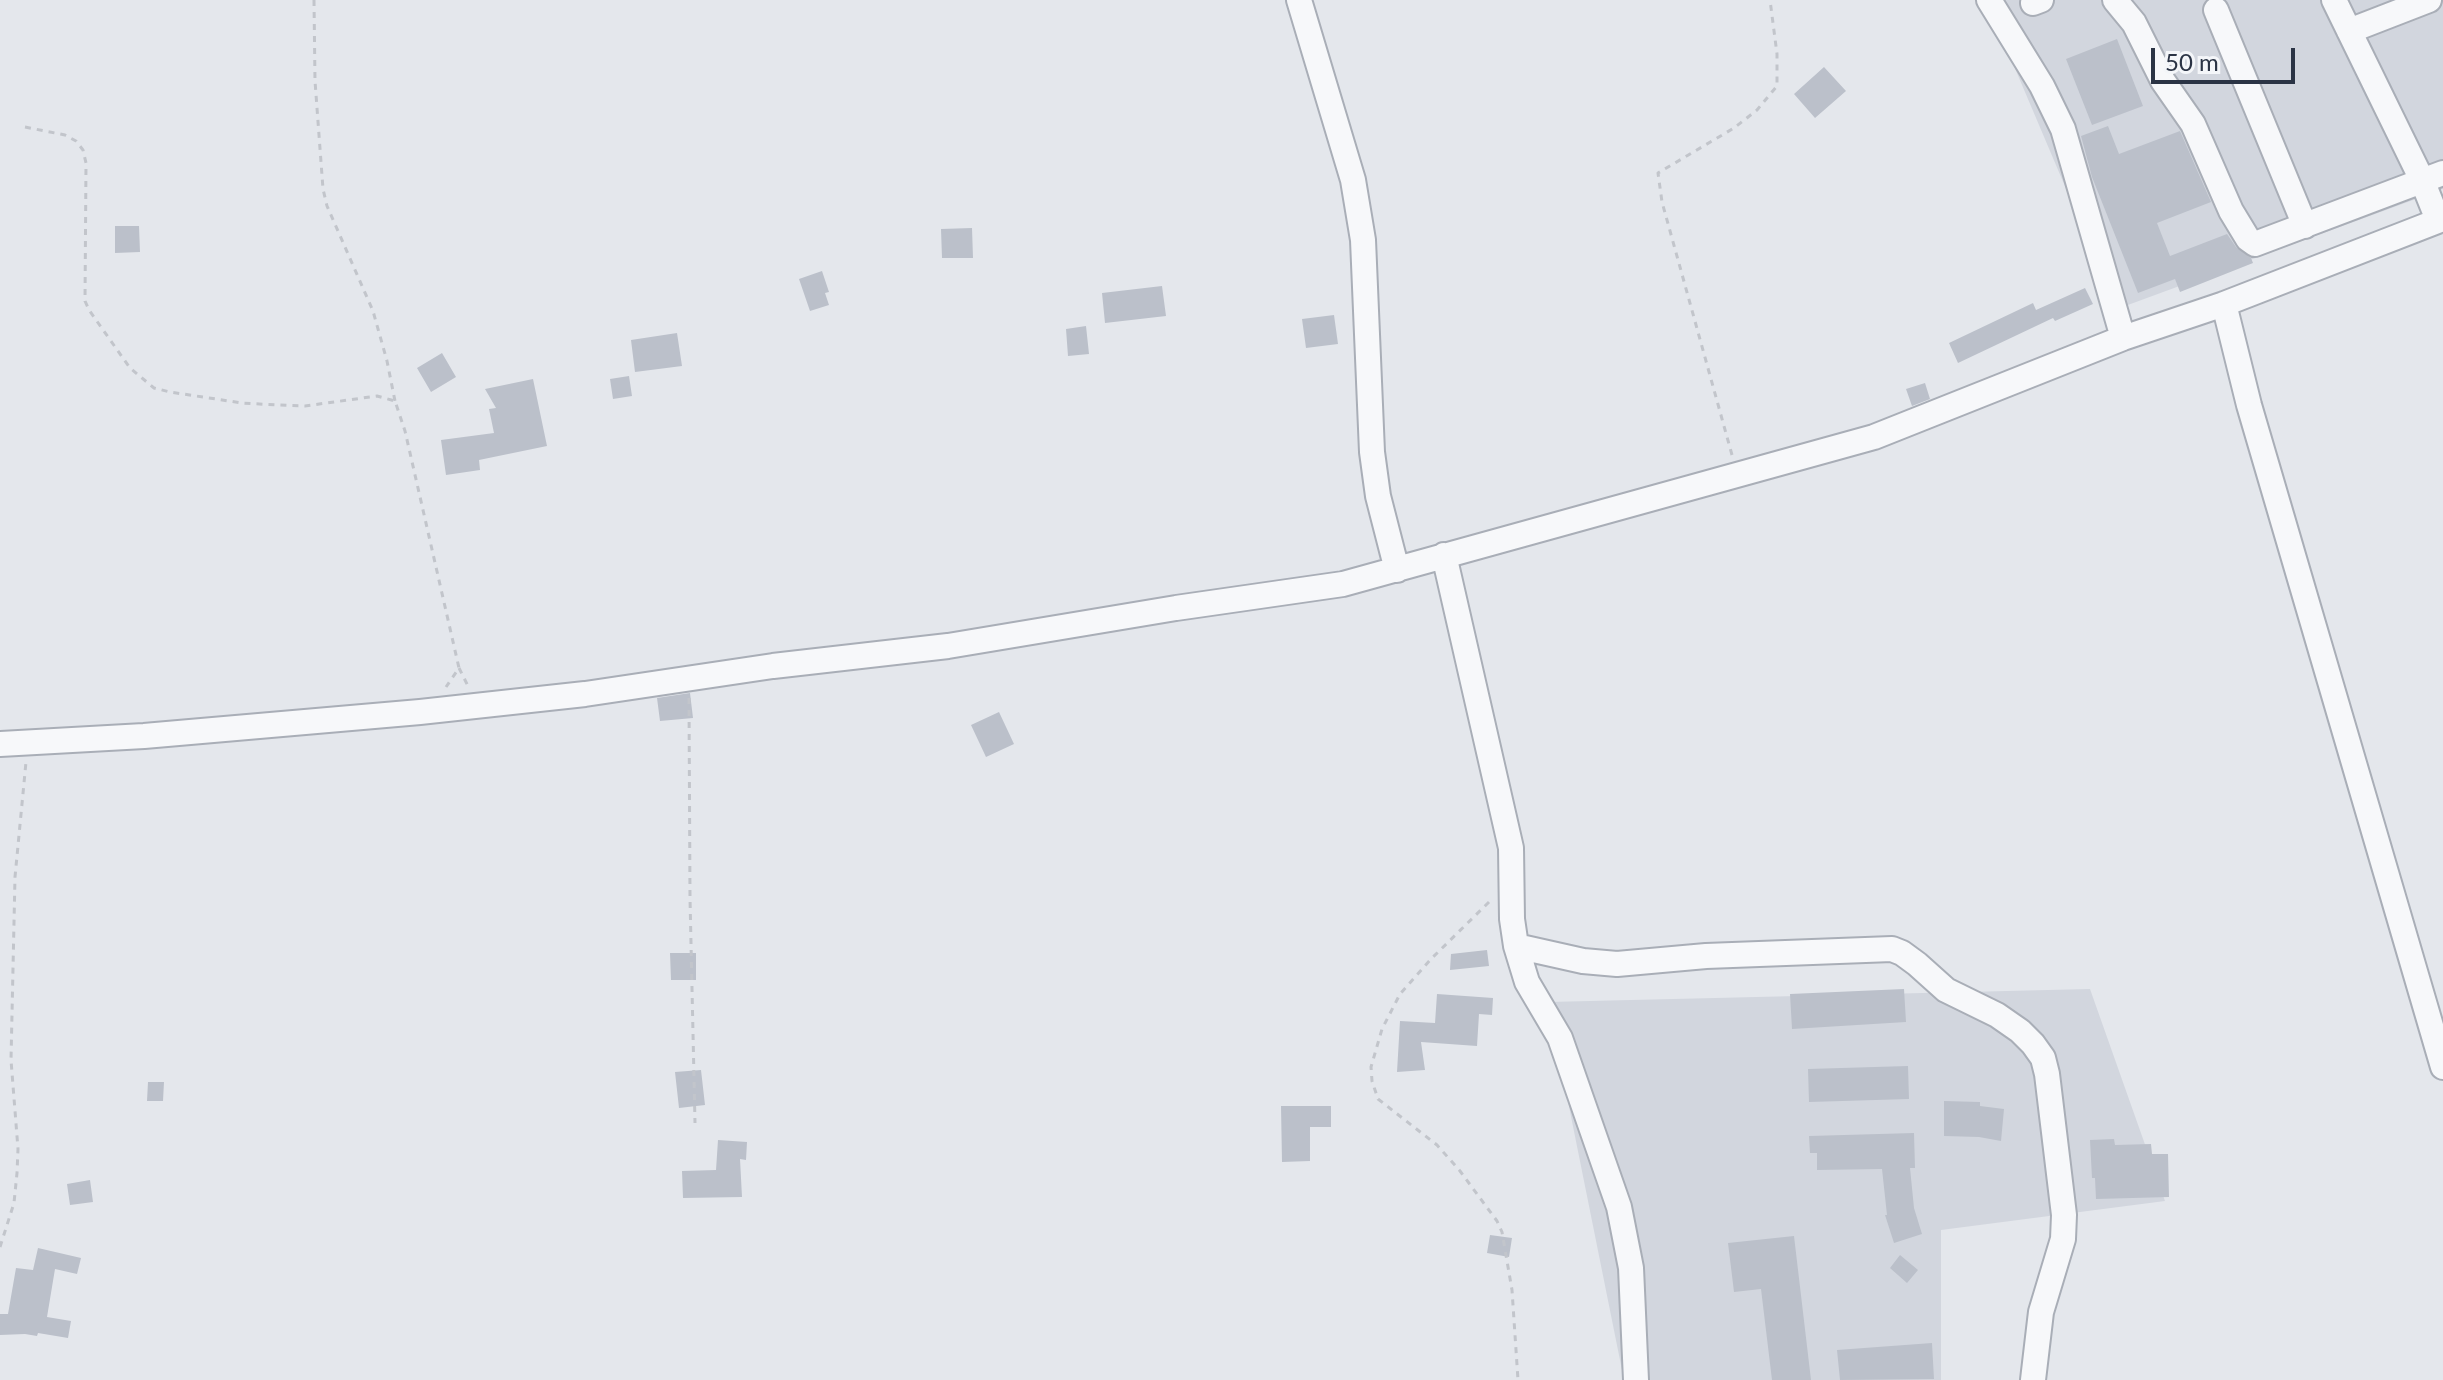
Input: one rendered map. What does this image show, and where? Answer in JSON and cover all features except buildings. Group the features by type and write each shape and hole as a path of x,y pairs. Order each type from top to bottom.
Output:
{"street":[{"path":"1299,0 1353,180 1363,240 1372,452 1378,496 1397,570"},
{"path":"1989,0 2042,86 2063,129 2123,338"},
{"path":"2115,0 2134,23 2163,81 2193,124 2231,211 2248,239 2255,244 2432,176"},
{"path":"0,744 144,736 585,694 948,646 1343,584 1874,437 2123,338 2224,304 2441,220 2432,176 2334,0"},
{"path":"2349,31 2429,0"},
{"path":"2216,10 2305,226"},
{"path":"2224,304 2249,405 2443,1067"},
{"path":"1444,555 1489,757 1507,823 1516,946 1527,982 1560,1038 1619,1207 1631,1268 1636,1380"},
{"path":"1516,946 1583,961 1617,964 1706,956 1892,949 1917,964 1946,990 1997,1015 2020,1031 2043,1058 2047,1074 2064,1215 2063,1239 2041,1312 2033,1380"}],"path":[{"path":"314,0 315,81 323,189 331,215 373,311 405,431 459,668 441,693 420,712"},
{"path":"1737,474 1662,202 1658,173 1734,128 1757,110 1777,86 1777,54 1770,0"},
{"path":"25,127 65,135 76,141 83,150 86,163 85,301 130,368 154,388 242,403 277,405 305,406 377,396 395,401"},
{"path":"689,678 695,1123"},
{"path":"0,1247 14,1203 17,1173 11,1060 14,892 28,743"},
{"path":"1513,875 1400,994 1382,1029 1371,1067 1378,1099 1437,1145 1497,1221 1502,1232 1512,1290 1518,1380"}],"shaded area":[{"path":"1986,0 2443,0 2443,189 2117,309"},
{"path":"2090,989 2165,1201 1941,1230 1941,1380 1624,1380 1548,1002"}]}
